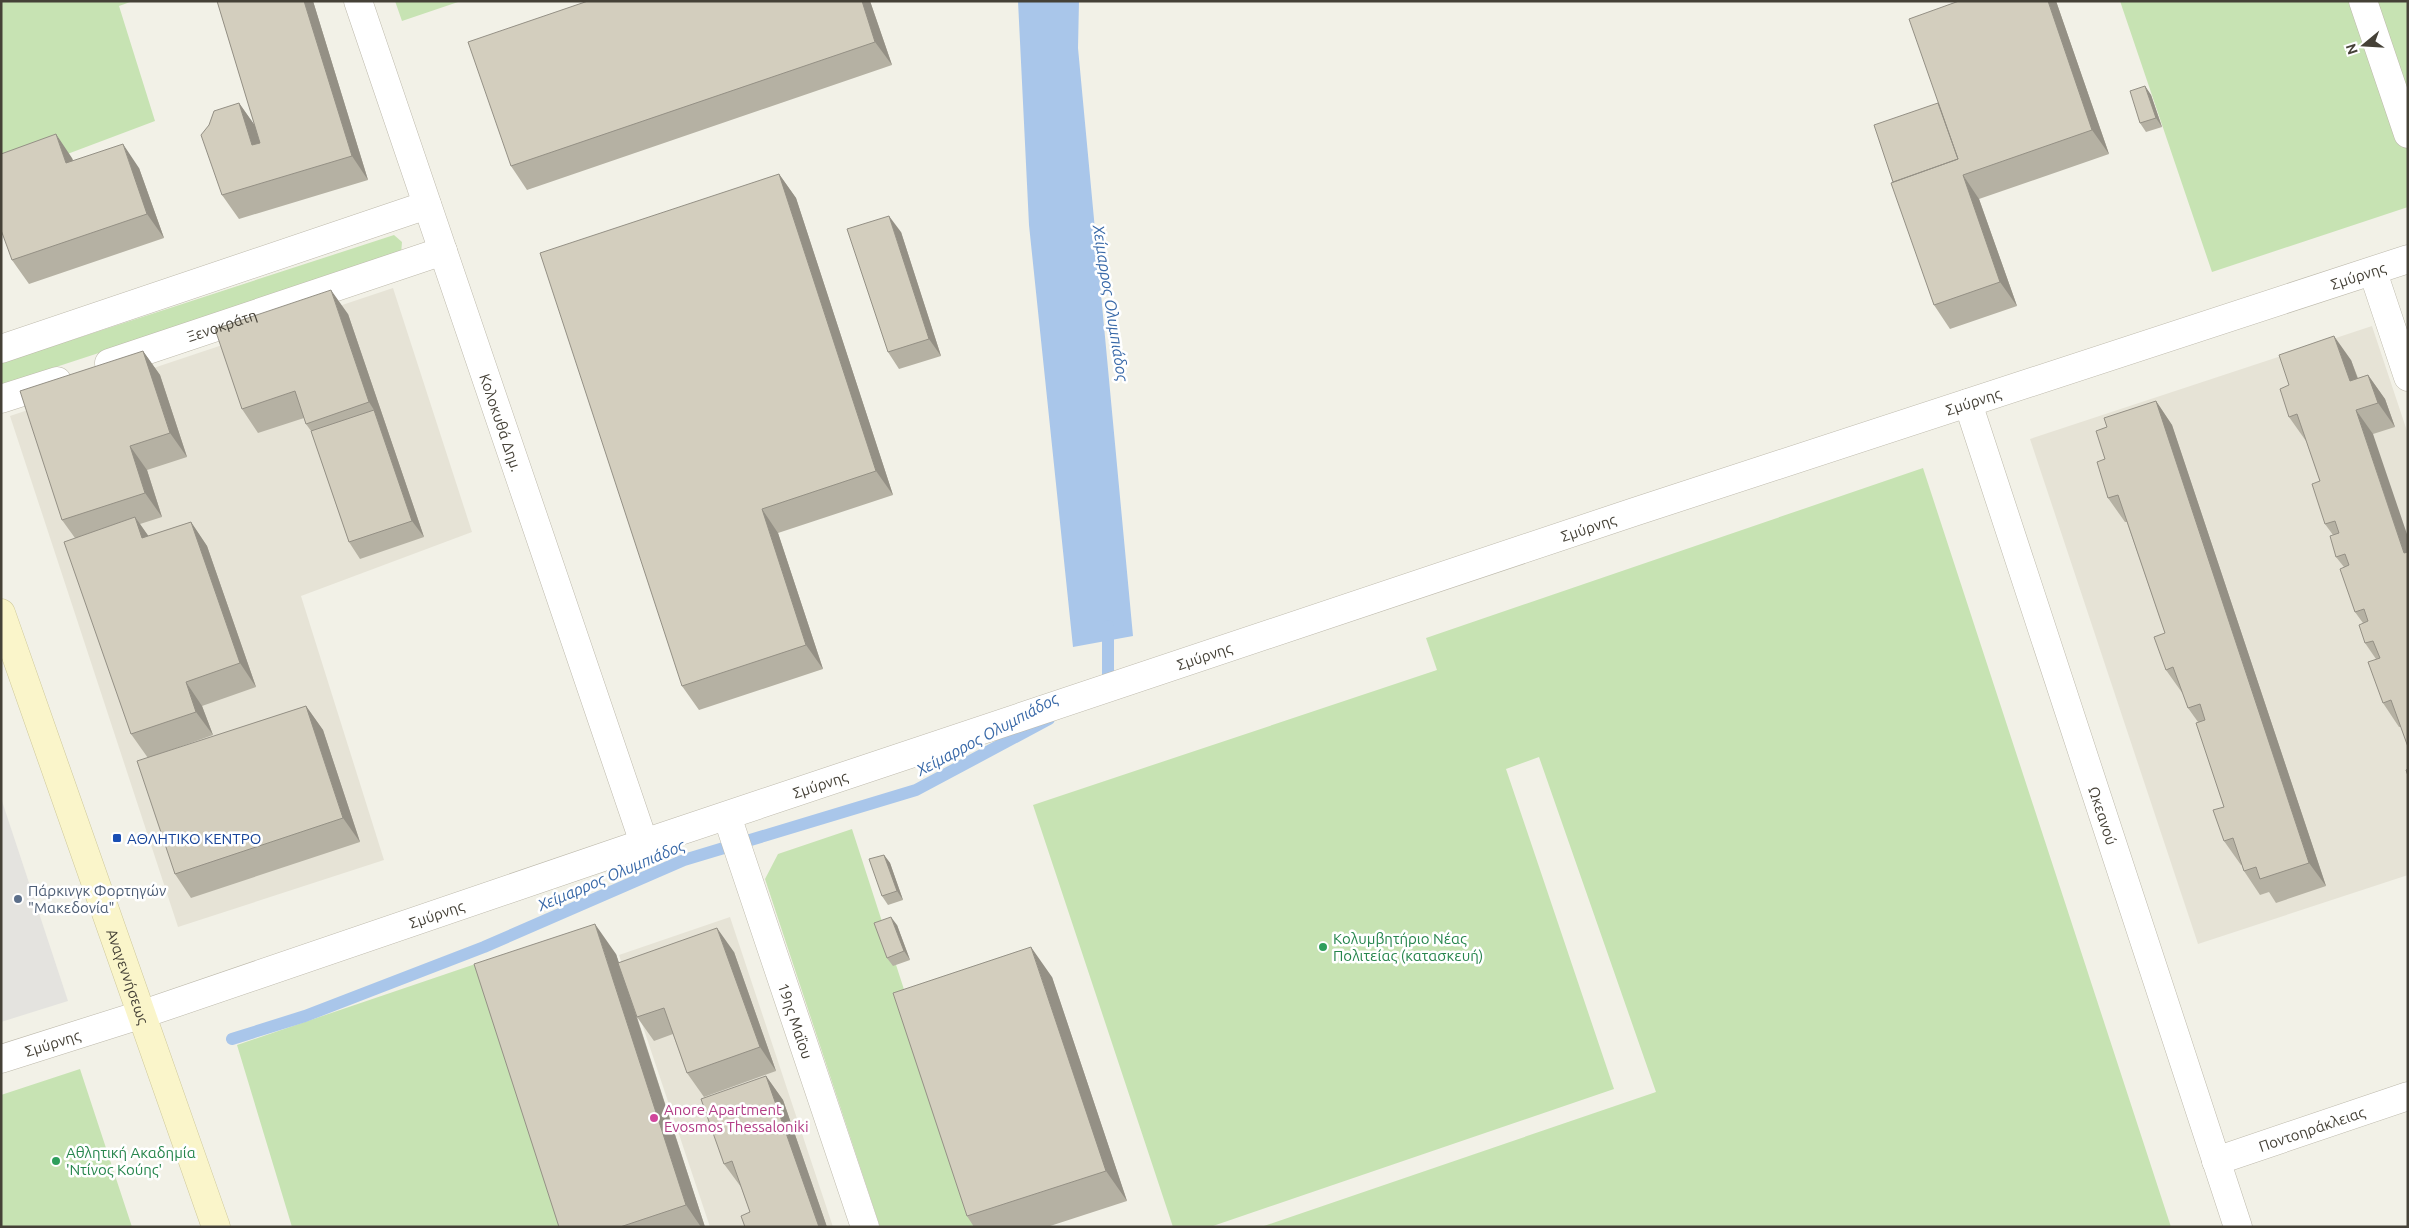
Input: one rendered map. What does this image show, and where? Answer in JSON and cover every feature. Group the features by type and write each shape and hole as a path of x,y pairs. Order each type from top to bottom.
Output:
{"street":[{"name":"Κολοκυθά Δημ.","path":"358,1 644,843"},
{"path":"2363,1 2408,134"},
{"path":"1,349 427,205"},
{"name":"Ξενοκράτη","path":"1,399 442,252"},
{"name":"Σμύρνης","path":"1,1059 143,1014 644,843 1968,403 2408,259"},
{"path":"2373,272 2408,377"},
{"name":"Ωκεανού","path":"1968,403 2238,1227"},
{"name":"Αναγεννήσεως","path":"1,613 216,1227"},
{"name":"19ης Μαΐου","path":"727,816 866,1227"},
{"name":"Ποντοηράκλειας","path":"2216,1161 2408,1096"}],"shaded area":[{"path":"393,288 472,532 301,596 384,860 178,927 10,416"},
{"path":"2372,326 2408,434 2408,875 2198,944 2030,439"},
{"name":"Πάρκινγκ Φορτηγών \"Μακεδονία\"","path":"1,798 68,1001 1,1022"},
{"path":"730,917 833,1227 710,1227 619,955"}],"green space":[{"path":"1,1 133,1 119,6 155,121 1,179"},
{"path":"395,1 461,1 402,21"},
{"path":"2120,1 2408,1 2408,207 2212,272"},
{"path":"394,235 402,242 401,254 1,385 1,363"},
{"path":"1923,468 2171,1227 1261,1227 1656,1092 1539,757 1506,769 1614,1089 1210,1227 1173,1227 1033,805 1437,670 1426,638"},
{"path":"852,829 981,1227 880,1227 765,879 778,854"},
{"path":"496,957 588,1227 292,1227 237,1045"},
{"name":"Αθλητική Ακαδημία 'Ντίνος Κούης'","path":"80,1069 132,1227 1,1227 1,1095"}],"water":[{"path":"1018,1 1079,1 1078,48 1133,636 1073,647 1029,225"}],"building":[{"path":"217,1 304,1 352,156 222,195 201,135 209,125 214,111 239,103 252,145 260,143"},
{"path":"588,1 862,1 875,42 511,166 468,42"},
{"path":"1959,1 2048,1 2092,130 1963,175 2000,282 1934,305 1891,183 1958,159 1909,19"},
{"path":"2145,86 2156,118 2140,123 2130,91"},
{"path":"1938,103 1958,159 1893,182 1874,125"},
{"path":"56,134 66,163 123,144 147,214 12,260 1,230 1,154"},
{"path":"779,174 876,471 762,509 806,645 682,686 540,253"},
{"path":"889,216 929,339 888,352 847,229"},
{"path":"331,290 369,402 306,424 295,391 242,409 215,329"},
{"path":"2334,336 2350,381 2368,375 2378,403 2356,410 2404,553 2408,552 2408,747 2391,700 2383,703 2368,662 2380,658 2373,641 2365,643 2359,625 2368,621 2364,609 2355,612 2340,569 2349,565 2345,554 2336,557 2330,536 2339,533 2335,521 2325,524 2312,484 2320,481 2297,414 2289,417 2280,389 2289,385 2279,355"},
{"path":"143,351 170,433 130,446 145,493 62,520 20,391"},
{"path":"2156,401 2309,863 2260,879 2256,867 2244,871 2233,838 2224,841 2213,810 2224,807 2196,723 2205,720 2200,704 2188,708 2173,667 2166,670 2154,637 2165,633 2118,495 2108,498 2097,462 2105,459 2096,431 2107,427 2104,418"},
{"path":"374,410 412,521 349,542 311,431"},
{"path":"135,517 142,538 191,522 240,663 186,682 196,712 131,734 64,542"},
{"path":"306,706 343,818 175,874 137,761"},
{"path":"884,855 897,891 882,896 869,859"},
{"path":"891,917 904,951 887,958 874,923"},
{"path":"595,924 686,1205 620,1227 559,1227 474,964"},
{"path":"717,928 760,1047 687,1073 664,1008 637,1017 618,963"},
{"path":"1031,947 1106,1171 967,1216 893,993"},
{"path":"766,1076 819,1227 745,1227 741,1216 750,1212 732,1161 724,1164 701,1099"}],"waterway":[{"name":"Χείμαρρος Ολυμπιάδος","path":"1105,690 1108,683 1108,626"},
{"name":"Χείμαρρος Ολυμπιάδος","path":"232,1039 305,1016 484,947 684,860 916,790 1049,719"}],"place":[{"name":"ΑΘΛΗΤΙΚΟ ΚΕΝΤΡΟ","path":"117,838"},
{"name":"Πάρκινγκ Φορτηγών \"Μακεδονία\"","path":"18,899"},
{"name":"Κολυμβητήριο Νέας Πολιτείας (κατασκευή)","path":"1323,947"},
{"name":"Anore Apartment Evosmos Thessaloniki","path":"654,1118"},
{"name":"Αθλητική Ακαδημία 'Ντίνος Κούης'","path":"56,1161"}]}
